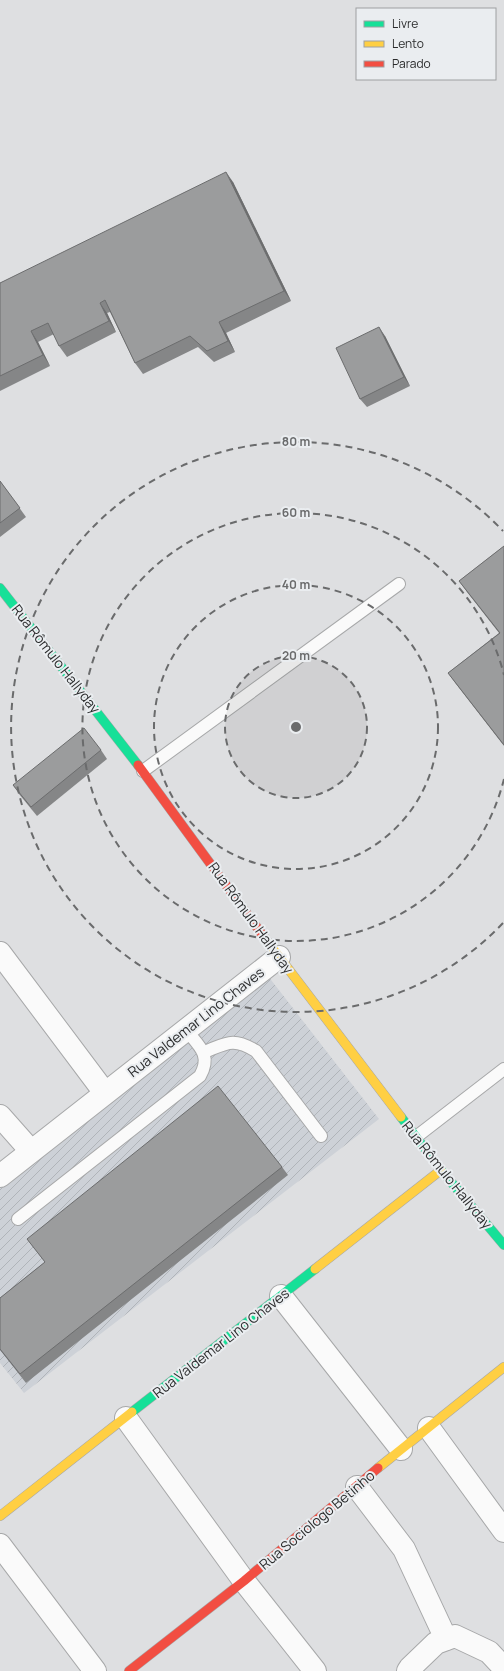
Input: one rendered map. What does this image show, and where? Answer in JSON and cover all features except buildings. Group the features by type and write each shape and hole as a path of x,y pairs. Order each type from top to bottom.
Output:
{"street":[{"name":"Rua Rômulo Hallyday","path":"0,588 143,771 279,957 441,1170 504,1245"},
{"path":"0,954 105,1093"},
{"name":"Rua Valdemar Lino Chaves","path":"0,1176 279,957"},
{"path":"0,1116 31,1151"},
{"name":"Rua Valdemar Lino Chaves","path":"0,1516 441,1170"},
{"path":"281,1296 401,1449"},
{"name":"Rua Sociologo Betinho","path":"129,1671 244,1581 401,1449 504,1367"},
{"path":"126,1418 244,1581 315,1671"},
{"path":"429,1428 504,1531"},
{"path":"357,1487 404,1549 446,1639"},
{"path":"0,1545 95,1671"},
{"path":"408,1671 436,1643 455,1636 489,1652 504,1668"}],"lane":[{"path":"143,771 399,584"},
{"path":"18,1218 200,1076 206,1066 204,1052 186,1030"},
{"path":"204,1052 230,1042 243,1043 256,1051 321,1136"},
{"path":"416,1137 504,1069"}],"shaded area":[{"path":"268,976 379,1119 24,1393 0,1363 0,1184"}],"traffic: fast":[{"path":"0,588 138,765"},
{"path":"401,1117 441,1170 504,1245"},
{"path":"132,1412 315,1269"}],"traffic: slow":[{"path":"264,937 401,1117"},
{"path":"315,1269 441,1170"},
{"path":"378,1468 504,1367"},
{"path":"0,1516 132,1412"}],"traffic: jam":[{"path":"138,765 264,937"},
{"path":"129,1671 244,1581 378,1468"}]}
